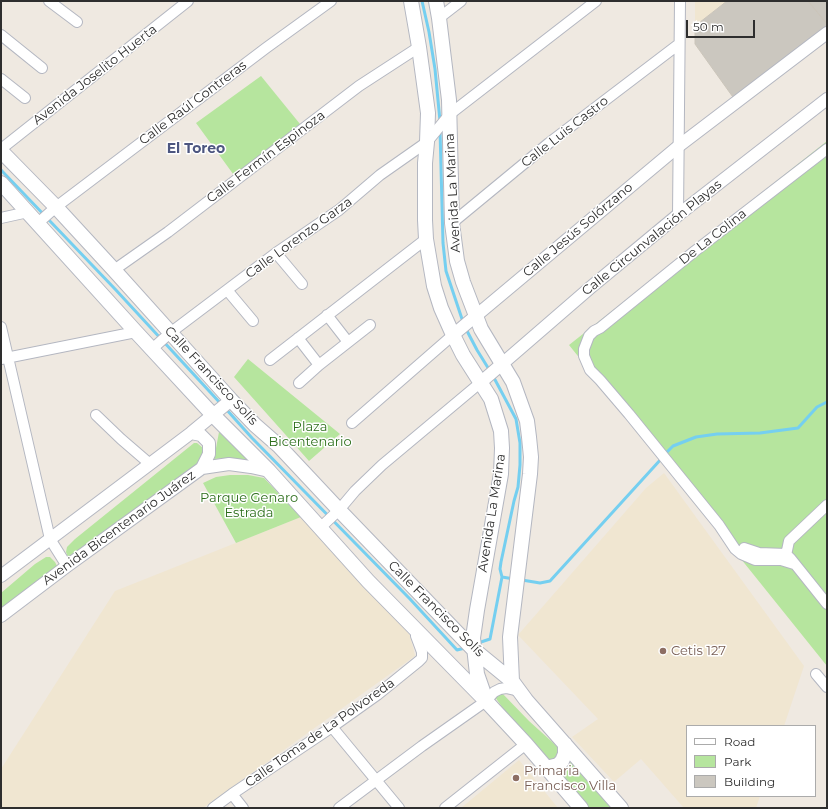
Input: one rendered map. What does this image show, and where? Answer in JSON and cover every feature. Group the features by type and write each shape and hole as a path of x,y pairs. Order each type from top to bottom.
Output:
{"main road":[{"name":"Avenida La Marina","path":"411,1 420,47 428,113 425,163 426,239 434,286 441,308 453,336 463,355 491,399 501,431 501,474 471,646 477,674 486,701"},
{"name":"Avenida La Marina","path":"436,1 450,114 452,223 457,261 463,282 484,335 514,382 527,421 531,457 528,496 509,650 515,686"},
{"name":"Calle Francisco Solís","path":"1,150 114,270 231,400 255,425 279,446 451,626 515,686 621,808"},
{"name":"Calle Francisco Solís","path":"1,183 212,414 269,472 421,635 526,744 581,808"},
{"path":"546,768 558,765 562,761 565,744"}],"street":[{"path":"49,1 77,22"},
{"name":"Avenida Joselito Huerta","path":"1,150 188,1"},
{"name":"Calle Raúl Contreras","path":"38,223 56,207 266,48 331,1"},
{"path":"439,18 461,1"},
{"path":"450,114 596,1"},
{"path":"678,215 680,145 680,1"},
{"name":"Calle Jesús Solórzano","path":"476,316 680,145 827,33"},
{"path":"1,35 42,68"},
{"name":"Calle Luis Castro","path":"452,223 550,143 679,44"},
{"name":"Calle Fermín Espinoza","path":"114,270 168,232 359,86 420,47"},
{"path":"3,84 25,98"},
{"name":"Calle Circunvalación Playas","path":"480,383 591,287 678,215 827,99"},
{"name":"Avenida La Marina","path":"427,142 450,114"},
{"name":"Calle Lorenzo Garza","path":"152,349 170,333 276,253 339,210 380,176 427,142"},
{"name":"De La Colina","path":"788,560 752,552 730,540 670,464 600,380 590,355 590,348 600,328 695,250 827,148"},
{"path":"1,218 28,212"},
{"path":"270,360 426,239"},
{"path":"276,253 302,284"},
{"path":"227,290 253,321"},
{"path":"327,315 348,342"},
{"path":"352,423 476,316"},
{"path":"299,383 319,365 370,325"},
{"path":"1,327 5,358 50,539 67,566"},
{"path":"5,358 136,332"},
{"path":"298,338 319,365"},
{"path":"320,528 382,465 480,383"},
{"path":"1,576 150,464 231,400"},
{"path":"96,415 150,464"},
{"path":"191,432 201,435 209,442 209,454 202,468"},
{"name":"Avenida Bicentenario Juárez","path":"1,616 202,468 229,464 251,467 269,472"},
{"path":"827,505 792,538 788,544 788,560 827,604"},
{"name":"Calle Toma de La Polvoreda","path":"213,808 377,695 419,661 422,658 422,652 416,636 421,635"},
{"path":"816,674 827,687"},
{"path":"339,808 486,701 494,692 500,689 515,686"},
{"path":"332,727 399,808"},
{"path":"445,808 526,744"},
{"path":"232,794 243,808"}],"shaded area":[{"path":"695,1 727,1 695,26"},
{"name":"Cetis 127","path":"664,473 804,666 784,725 686,725 686,797 760,797 756,808 684,808 641,759 614,782 572,737 598,719 518,635 646,488"},
{"path":"301,517 410,635 415,656 203,808 1,808 1,769 115,591"},
{"name":"Primaria Francisco Villa","path":"519,760 558,808 461,808"}],"green space":[{"path":"261,76 300,124 236,178 196,123"},
{"path":"827,141 827,666 569,345"},
{"name":"Plaza Bicentenario","path":"248,359 340,434 309,461 234,377"},
{"path":"219,432 249,461 229,458 214,459"},
{"path":"194,443 197,443 203,448 203,460 74,558 68,557 66,552 67,547 75,539"},
{"name":"Parque Genaro Estrada","path":"248,475 264,478 301,517 236,543 203,483 216,477"},
{"path":"46,557 50,557 55,562 57,566 56,571 1,615 1,593 35,564"},
{"path":"501,692 529,721 560,749 560,757 551,761 513,723 495,697"},
{"path":"571,760 612,808 586,808 558,773 566,771 569,768"}],"building":[{"path":"727,1 808,1 827,24 827,30 735,100 695,44 695,26"},
{"path":"808,1 827,1 827,24"}],"waterway":[{"path":"422,1 435,69 440,121"},
{"path":"440,130 443,243 446,271 463,322"},
{"path":"1,170 115,289 222,405"},
{"path":"466,329 490,371"},
{"path":"493,376 516,419 520,443 518,487 500,569 502,577 514,579"},
{"path":"665,454 673,446 696,437 717,434 760,433 798,428 817,407 827,402"},
{"path":"226,409 252,438 410,599 457,650 465,648"},
{"path":"522,580 540,583 550,581 662,458"},
{"path":"478,643 490,639 502,577"}],"place":[{"name":"Cetis 127","path":"663,651"},
{"name":"Primaria Francisco Villa","path":"516,778"}],"district":[{"name":"El Toreo","path":"196,149"}]}
